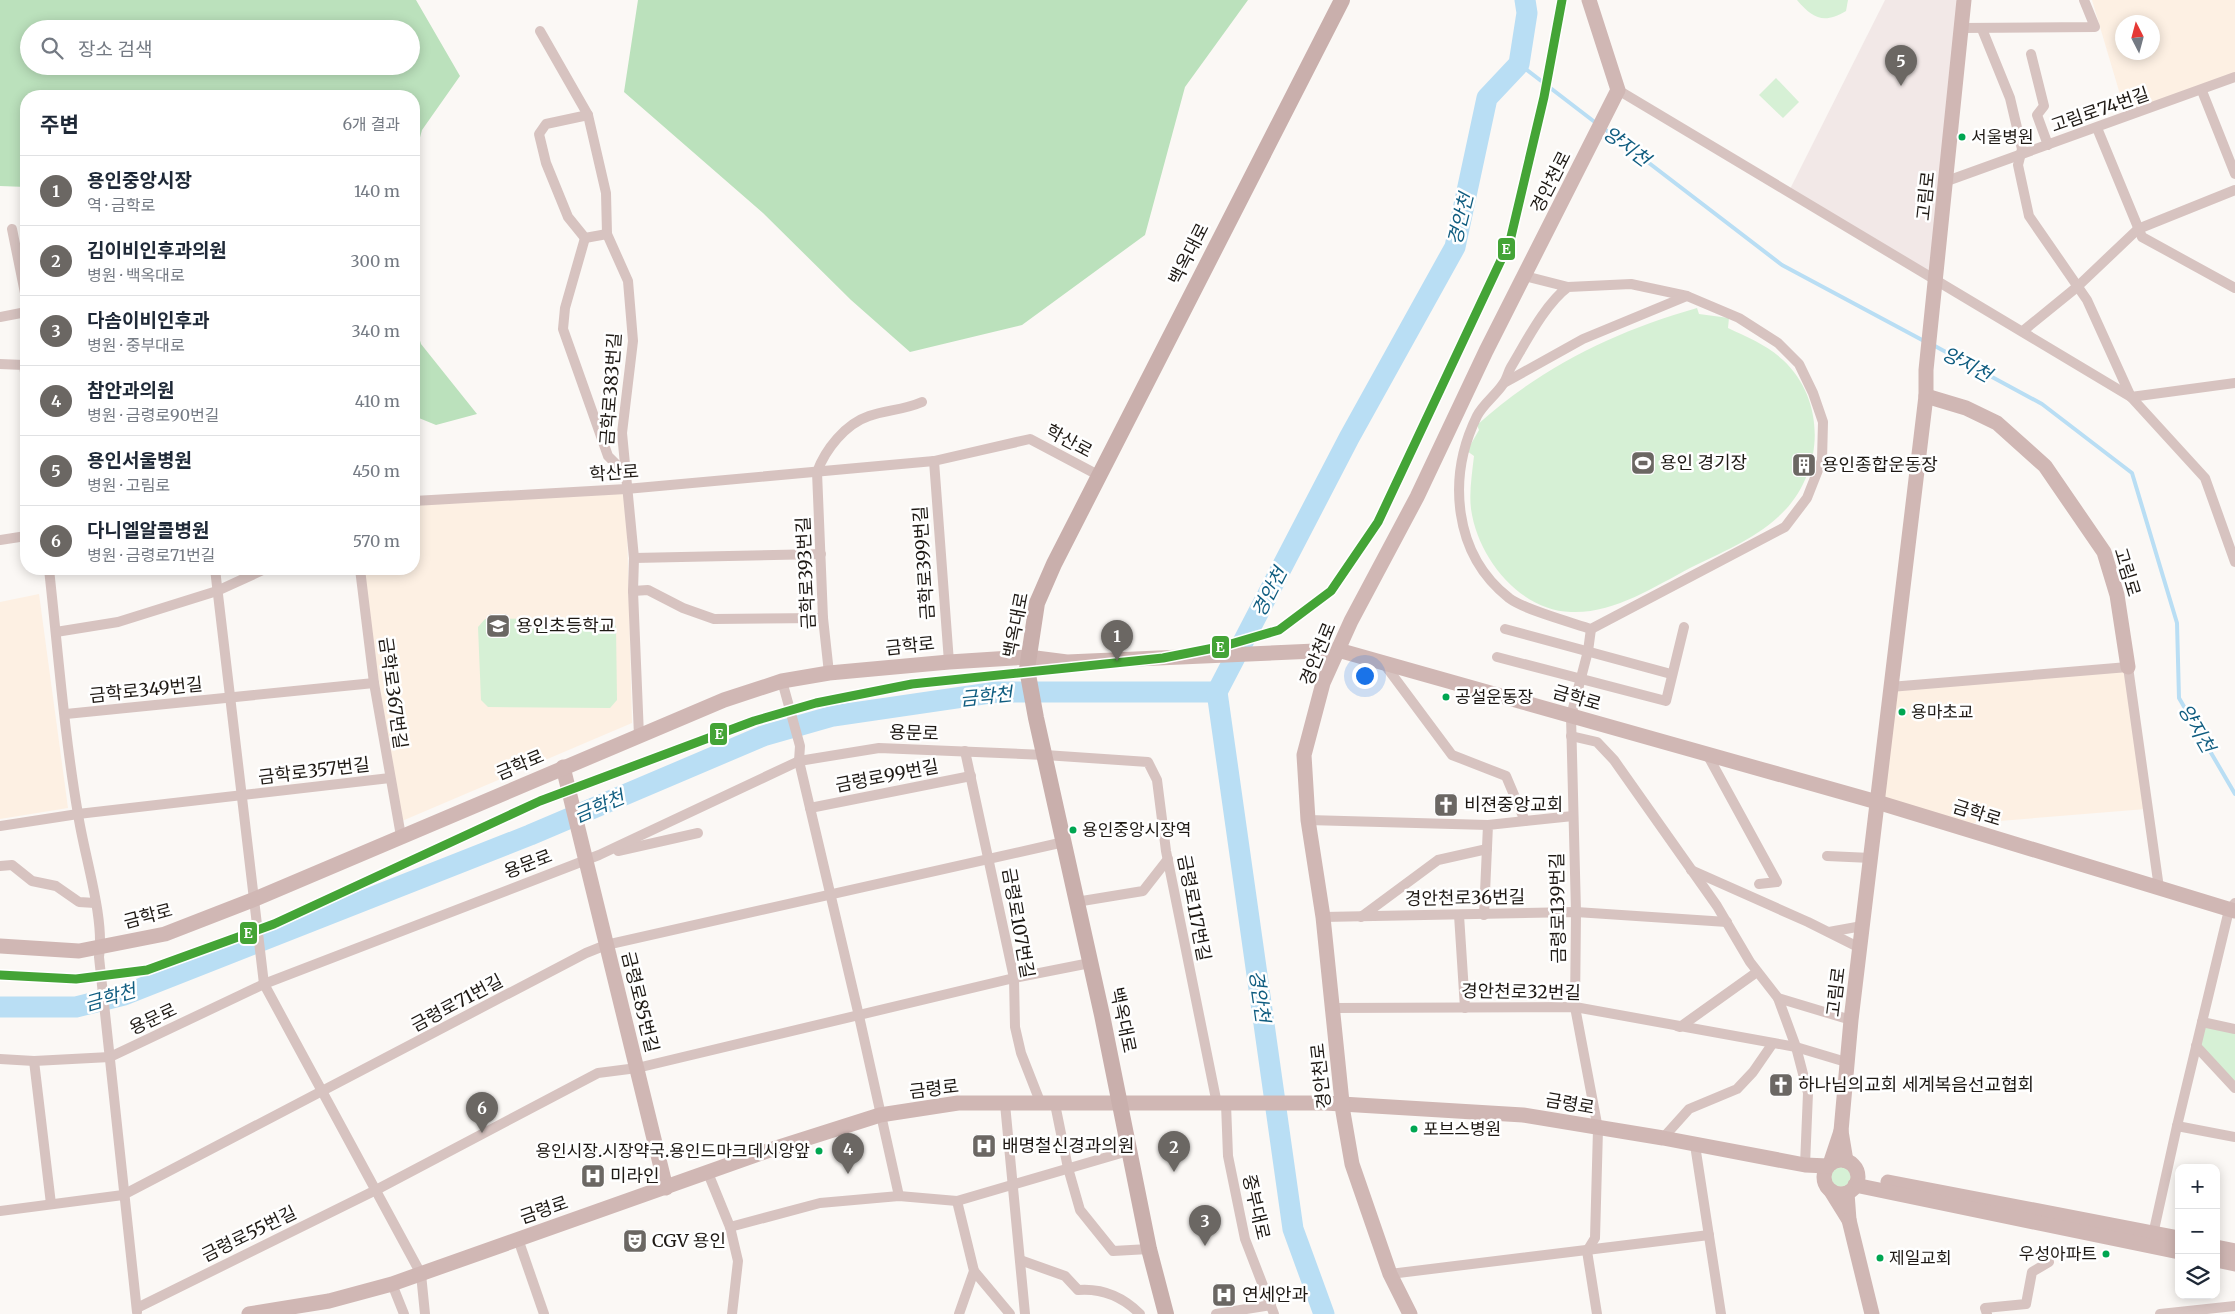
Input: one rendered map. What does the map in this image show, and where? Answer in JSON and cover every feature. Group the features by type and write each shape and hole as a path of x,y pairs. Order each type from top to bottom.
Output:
{"main road":[{"path":"1589,0 1615,95"},
{"name":"고림로","path":"1846,1161 1841,1131 1846,1062 1926,396 1926,370 1947,181 1964,0"},
{"name":"백옥대로","path":"1166,1314 1149,1249 1090,963 1036,718 1028,663 1037,603 1098,475 1339,4"},
{"name":"경안천로","path":"1410,1314 1390,1274 1352,1164 1343,1104 1323,917 1308,820 1304,755 1323,683 1338,650 1615,95"},
{"name":"고림로","path":"1926,396 1966,408 1997,423 2045,466 2104,552 2116,595 2128,667"},
{"name":"금학로","path":"0,946 100,952 165,934 255,898 399,829 564,770 724,700 782,682 829,673 949,662 1067,662 1338,650 1385,665 1877,802 2159,888 2233,908"},
{"name":"금령로85번길","path":"564,770 581,843 592,857 606,946 666,1188"},
{"name":"금령로","path":"249,1314 329,1301 392,1284 770,1150 880,1115 958,1103 1326,1103 1523,1115 1663,1138 1805,1165 1829,1165"},
{"name":"고림로","path":"1829,1165 1841,1131"},
{"path":"1849,1220 1853,1165 1846,1161 1838,1160 1829,1165 1824,1176 1829,1188 1849,1220 1872,1314"},
{"path":"1805,1165 1836,1193 1853,1185 2152,1239 2175,1238"},
{"path":"2152,1239 2175,1250"},
{"path":"2220,1248 2235,1251"},
{"path":"2220,1261 2235,1264"}],"street":[{"path":"1961,28 2094,27 2084,0"},
{"path":"1982,29 2010,98 2022,149 2018,165 2029,216 2087,300 2132,398"},
{"name":"금학로383번길","path":"540,31 588,115 606,193 607,234 628,282 633,341 622,433 634,558 633,591 639,736"},
{"path":"2031,54 2044,106 2037,115 2048,145"},
{"name":"고림로74번길","path":"1947,181 2202,91 2235,77"},
{"path":"2202,91 2235,174"},
{"path":"1615,95 2023,331 2132,398 2205,478 2235,559"},
{"path":"585,238 568,217 546,162 539,134 546,124 588,115"},
{"path":"2097,128 2142,237 2235,288"},
{"path":"2023,331 2077,287 2138,228 2235,190"},
{"path":"12,229 20,268"},
{"path":"585,238 607,234"},
{"path":"585,238 565,308 564,329 608,456 625,473"},
{"path":"1525,276 1568,287 1630,284 1687,296 1739,318 1778,343 1799,364 1813,392 1823,422 1822,460 1807,498 1785,527 1591,629 1546,614 1510,598 1476,562 1462,524 1459,485 1462,451 1478,414 1504,383 1510,368 1556,296 1568,287"},
{"path":"1504,383 1583,339 1687,296"},
{"path":"0,317 20,313"},
{"path":"0,364 20,365"},
{"path":"2132,398 2235,384"},
{"path":"817,472 823,454 856,423 868,416 906,409 922,402"},
{"name":"학산로","path":"420,501 626,489 934,462 1030,439 1098,475"},
{"name":"금학로399번길","path":"934,462 944,624 949,662"},
{"name":"금학로393번길","path":"817,472 823,618 829,673"},
{"path":"0,540 20,537"},
{"path":"634,558 821,554"},
{"name":"금학로349번길","path":"50,575 78,814 95,903 108,1041"},
{"name":"금학로357번길","path":"216,575 264,984"},
{"path":"56,632 118,622 218,591 252,575"},
{"name":"금학로367번길","path":"361,575 374,683 399,829"},
{"path":"633,591 648,590 683,608 714,619 823,618"},
{"path":"1497,657 1666,701 1671,674 1684,627"},
{"path":"1505,629 1671,674"},
{"name":"금령로139번길","path":"1587,1251 1596,1238 1598,1128 1575,1007 1576,912 1572,816 1571,716 1588,651 1591,629"},
{"path":"1385,665 1452,756 1506,776 1525,821"},
{"path":"1890,687 2128,667"},
{"name":"고림로","path":"2128,667 2159,888"},
{"path":"782,682 800,746 799,761 899,1196"},
{"path":"230,698 374,683"},
{"name":"금학로349번길","path":"66,714 230,698"},
{"path":"1571,736 1597,742 1614,760 1727,922 1757,972 1778,998 1796,1047 1808,1093 1805,1165"},
{"name":"용문로","path":"0,1058 34,1061 110,1057 264,984 592,857 799,761 879,748 1044,754"},
{"name":"금령로107번길","path":"965,752 990,859 1014,978 1015,1027 1021,1053 1048,1104"},
{"name":"금령로117번길","path":"1044,754 1148,762 1157,780 1168,859 1222,1104"},
{"path":"1707,754 1778,882 1759,884"},
{"name":"금령로99번길","path":"810,808 971,776"},
{"name":"금학로357번길","path":"242,795 390,778"},
{"path":"0,826 78,814 242,795"},
{"path":"1308,820 1488,825 1572,816"},
{"path":"1484,915 1488,825"},
{"path":"592,857 698,833"},
{"path":"831,896 1064,842"},
{"path":"1361,917 1438,860 1487,849"},
{"path":"1827,856 1870,858"},
{"path":"1076,902 1143,891 1168,859"},
{"path":"0,866 12,865 32,881 56,886 79,902 95,903"},
{"path":"1690,870 1829,932 1860,948"},
{"name":"금령로85번길","path":"606,946 831,896"},
{"path":"2152,1239 2196,1046 2233,908"},
{"name":"경안천로36번길","path":"1323,917 1576,912 1727,922"},
{"path":"1459,915 1465,1008"},
{"path":"1829,932 1862,926"},
{"name":"금령로71번길","path":"123,1195 586,953 606,946"},
{"path":"859,1016 1014,978 1090,963"},
{"path":"1676,1026 1680,1027 1757,972"},
{"path":"264,984 421,1274 425,1314"},
{"path":"1778,998 1851,1020"},
{"name":"경안천로32번길","path":"1332,1008 1575,1007 1796,1047 1846,1062"},
{"name":"금령로85번길","path":"637,1068 859,1016"},
{"path":"2202,1022 2235,1029"},
{"name":"금령로55번길","path":"108,1041 123,1195 137,1311 376,1190"},
{"path":"1663,1138 1689,1109 1737,1089 1753,1072 1773,1043"},
{"path":"2196,1046 2235,1088"},
{"path":"34,1061 51,1204"},
{"path":"376,1190 598,1074 637,1068"},
{"path":"1005,1104 1025,1314"},
{"path":"1048,1104 1080,1210 1114,1251 1149,1249"},
{"name":"중부대로","path":"1222,1104 1228,1156 1245,1239 1272,1309"},
{"path":"2177,1126 2235,1137"},
{"path":"1695,1145 1721,1314"},
{"path":"730,1227 820,1203 899,1196 957,1201 1128,1151"},
{"path":"708,1173 730,1227 738,1261 732,1314"},
{"path":"0,1211 123,1195"},
{"path":"957,1201 974,1271 1010,1314"},
{"path":"1390,1274 1709,1235"},
{"path":"518,1239 544,1314"},
{"path":"1587,1251 1597,1314"},
{"path":"1020,1260 1065,1276 1078,1290 1092,1289 1120,1298 1140,1314"},
{"path":"1986,1311 2026,1304 2032,1272 2048,1262"},
{"path":"959,1314 974,1271"},
{"path":"392,1284 404,1314"},
{"path":"2160,1314 2235,1306"},
{"path":"1216,1314 1272,1309"}],"shaded area":[{"path":"1885,0 1956,0 1964,5 1936,279 1789,191"},
{"path":"2092,0 2235,0 2235,76 2127,118"},
{"name":"용인초등학교","path":"626,489 632,723 402,821 361,575 420,575 420,501"},
{"path":"39,594 68,808 0,819 0,602"},
{"path":"2128,667 2146,809 1950,825 1877,802 1890,687"}],"green space":[{"path":"0,0 416,0 460,76 422,130 420,138 420,90 20,90 20,187 0,186"},
{"path":"638,0 1248,0 1185,87 1145,235 1022,325 910,352 851,300 763,213 624,92"},
{"path":"1797,0 1848,0 1846,11 1825,18 1808,12"},
{"path":"1776,78 1799,102 1783,118 1759,95"},
{"name":"용인 경기장","path":"1697,308 1699,314 1729,318 1728,328 1770,350 1783,360 1798,377 1808,397 1813,418 1815,440 1804,482 1793,501 1778,517 1758,533 1633,598 1602,609 1571,612 1552,609 1534,602 1504,578 1492,563 1475,527 1470,496 1474,456 1467,451 1479,430 1477,425 1526,386 1580,354 1637,328"},
{"path":"420,341 477,414 436,425 420,418"},
{"path":"607,618 616,626 617,700 610,708 488,707 481,700 478,627 485,619"},
{"path":"2202,1022 2235,1029 2235,1088 2196,1046"},
{"path":"1841,1167 1848,1170 1851,1177 1848,1184 1841,1187 1834,1184 1831,1177 1834,1170"}],"waterway":[{"name":"경안천","path":"1324,1314 1293,1229 1217,692 1349,438 1455,247 1487,98 1519,64 1527,13 1525,0"},
{"name":"양지천","path":"1519,64 1596,123"},
{"name":"양지천","path":"1602,127 1782,265 1924,341"},
{"name":"양지천","path":"1933,345 2042,404 2132,473 2177,623 2179,698 2235,794"},
{"name":"금학천","path":"0,1007 76,1007 124,995 530,835 763,736 833,716 997,692 1217,692"}],"transit line":[{"name":"E","path":"0,975 76,979 147,970 274,924 540,801 754,721 816,703 912,684 1163,658 1224,646 1279,630 1331,591 1378,522 1510,241 1544,97 1562,0"}],"place":[{"name":"용인서울병원","path":"1901,86"},
{"name":"서울병원","path":"1962,137"},
{"name":"용인 경기장","path":"1643,463"},
{"name":"용인종합운동장","path":"1804,465"},
{"name":"용인초등학교","path":"498,626"},
{"name":"용인중앙시장","path":"1117,661"},
{"name":"공설운동장","path":"1446,697"},
{"name":"용마초교","path":"1902,712"},
{"name":"비젼중앙교회","path":"1446,805"},
{"name":"용인중앙시장역","path":"1073,830"},
{"name":"하나님의교회 세계복음선교협회","path":"1781,1085"},
{"name":"포브스병원","path":"1414,1129"},
{"name":"다니엘알콜병원","path":"482,1133"},
{"name":"배명철신경과의원","path":"984,1146"},
{"name":"용인시장.시장약국.용인드마크데시앙앞","path":"819,1151"},
{"name":"김이비인후과의원","path":"1174,1172"},
{"name":"참안과의원","path":"848,1174"},
{"name":"미라인","path":"593,1176"},
{"name":"CGV 용인","path":"635,1241"},
{"name":"다솜이비인후과","path":"1205,1246"},
{"name":"우성아파트","path":"2106,1254"},
{"name":"제일교회","path":"1880,1258"},
{"name":"연세안과","path":"1224,1295"}]}
